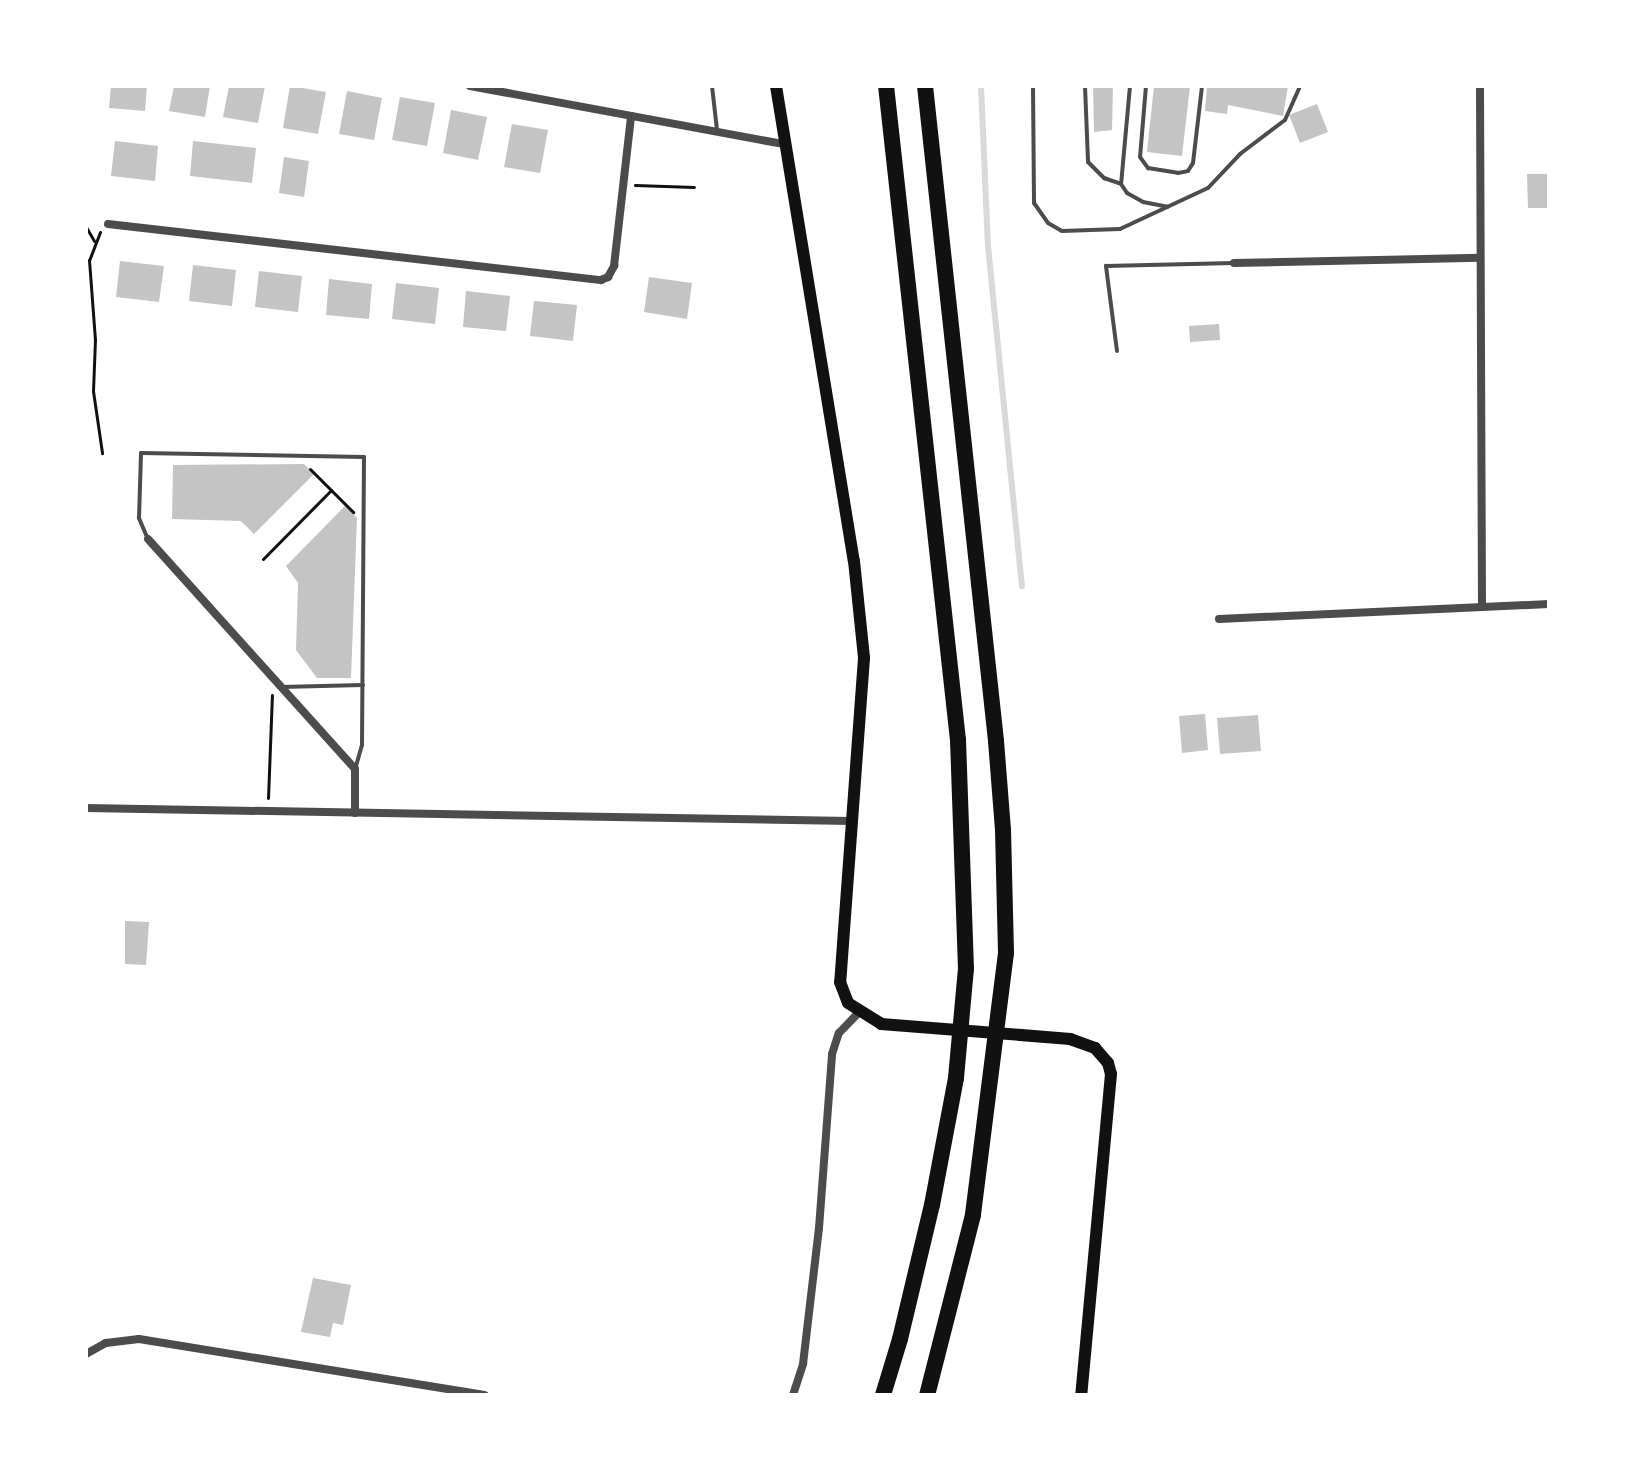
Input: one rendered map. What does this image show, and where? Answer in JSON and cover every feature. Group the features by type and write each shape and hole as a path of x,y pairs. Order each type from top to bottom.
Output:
{"highway":[{"path":"883,1395 900,1339 935,1190 956,1078 966,969 958,740 886,86"},
{"path":"925,86 996,741 1003,830 1006,953 973,1215 927,1395"}],"main road":[{"path":"776,86 854,561 864,658 839,973 842,994 870,1020 895,1026 1070,1039 1084,1041 1103,1054 1111,1074 1081,1395"}],"street":[{"path":"470,86 788,145"},
{"path":"1480,86 1482,607"},
{"path":"108,224 593,280 608,277 614,266 631,116"},
{"path":"1234,263 1480,258"},
{"path":"148,539 355,769 355,813"},
{"path":"1219,619 1549,604"},
{"path":"86,808 851,821"},
{"path":"793,1395 803,1364 814,1274 832,1054 839,1033 859,1012"},
{"path":"86,1354 106,1343 139,1339 484,1395"}],"lane":[{"path":"712,86 718,132"},
{"path":"1033,86 1034,203 1048,223 1062,231 1120,229 1208,188 1240,154 1285,120 1300,86"},
{"path":"1085,86 1088,162 1104,178 1121,184 1127,193 1143,202 1170,207"},
{"path":"1121,184 1130,86"},
{"path":"1146,86 1140,157 1148,168 1178,173 1188,171 1193,163 1202,86"},
{"path":"1117,351 1106,266 1234,263"},
{"path":"148,539 139,518 141,453 364,457 362,745 355,769"},
{"path":"281,687 363,685"}],"path":[{"path":"624,183 694,187"},
{"path":"102,453 93,391 95,339 89,260 94,241 108,224"},
{"path":"86,227 94,241"},
{"path":"315,473 346,505"},
{"path":"263,559 331,490"},
{"path":"268,811 270,697 281,687"}],"building":[{"path":"111,86 147,86 145,111 109,108"},
{"path":"174,86 210,86 205,117 169,111"},
{"path":"229,86 265,86 258,123 223,117"},
{"path":"290,86 326,92 318,134 283,128"},
{"path":"1093,86 1113,86 1112,130 1094,132"},
{"path":"1154,86 1190,86 1182,156 1147,152"},
{"path":"1207,86 1288,86 1283,116 1228,105 1227,114 1205,111"},
{"path":"347,91 382,98 374,140 339,134"},
{"path":"400,97 435,103 427,146 392,140"},
{"path":"1317,104 1328,132 1300,143 1289,115"},
{"path":"451,110 487,117 478,160 443,153"},
{"path":"512,124 548,130 540,173 504,167"},
{"path":"115,141 158,146 155,181 111,176"},
{"path":"193,141 256,148 252,183 190,176"},
{"path":"284,157 309,161 304,197 279,193"},
{"path":"1527,174 1549,174 1549,208 1528,208"},
{"path":"120,261 164,266 159,302 116,297"},
{"path":"193,265 236,270 232,306 189,301"},
{"path":"259,271 302,276 298,312 255,307"},
{"path":"649,277 692,283 687,319 644,312"},
{"path":"329,279 372,284 369,319 326,315"},
{"path":"396,283 439,288 435,324 392,319"},
{"path":"466,291 510,296 506,331 463,327"},
{"path":"534,301 577,305 573,341 530,336"},
{"path":"1219,324 1220,340 1190,342 1189,326"},
{"path":"304,464 314,474 254,534 241,521 172,519 173,465"},
{"path":"345,506 357,518 351,678 317,678 296,650 298,583 286,566"},
{"path":"1205,714 1208,750 1182,753 1179,716"},
{"path":"1258,715 1261,751 1220,754 1217,718"},
{"path":"125,921 149,922 146,965 125,964"},
{"path":"313,1278 351,1285 343,1325 333,1323 330,1337 301,1332"}],"waterway":[{"path":"981,86 988,246 1022,586"}]}
